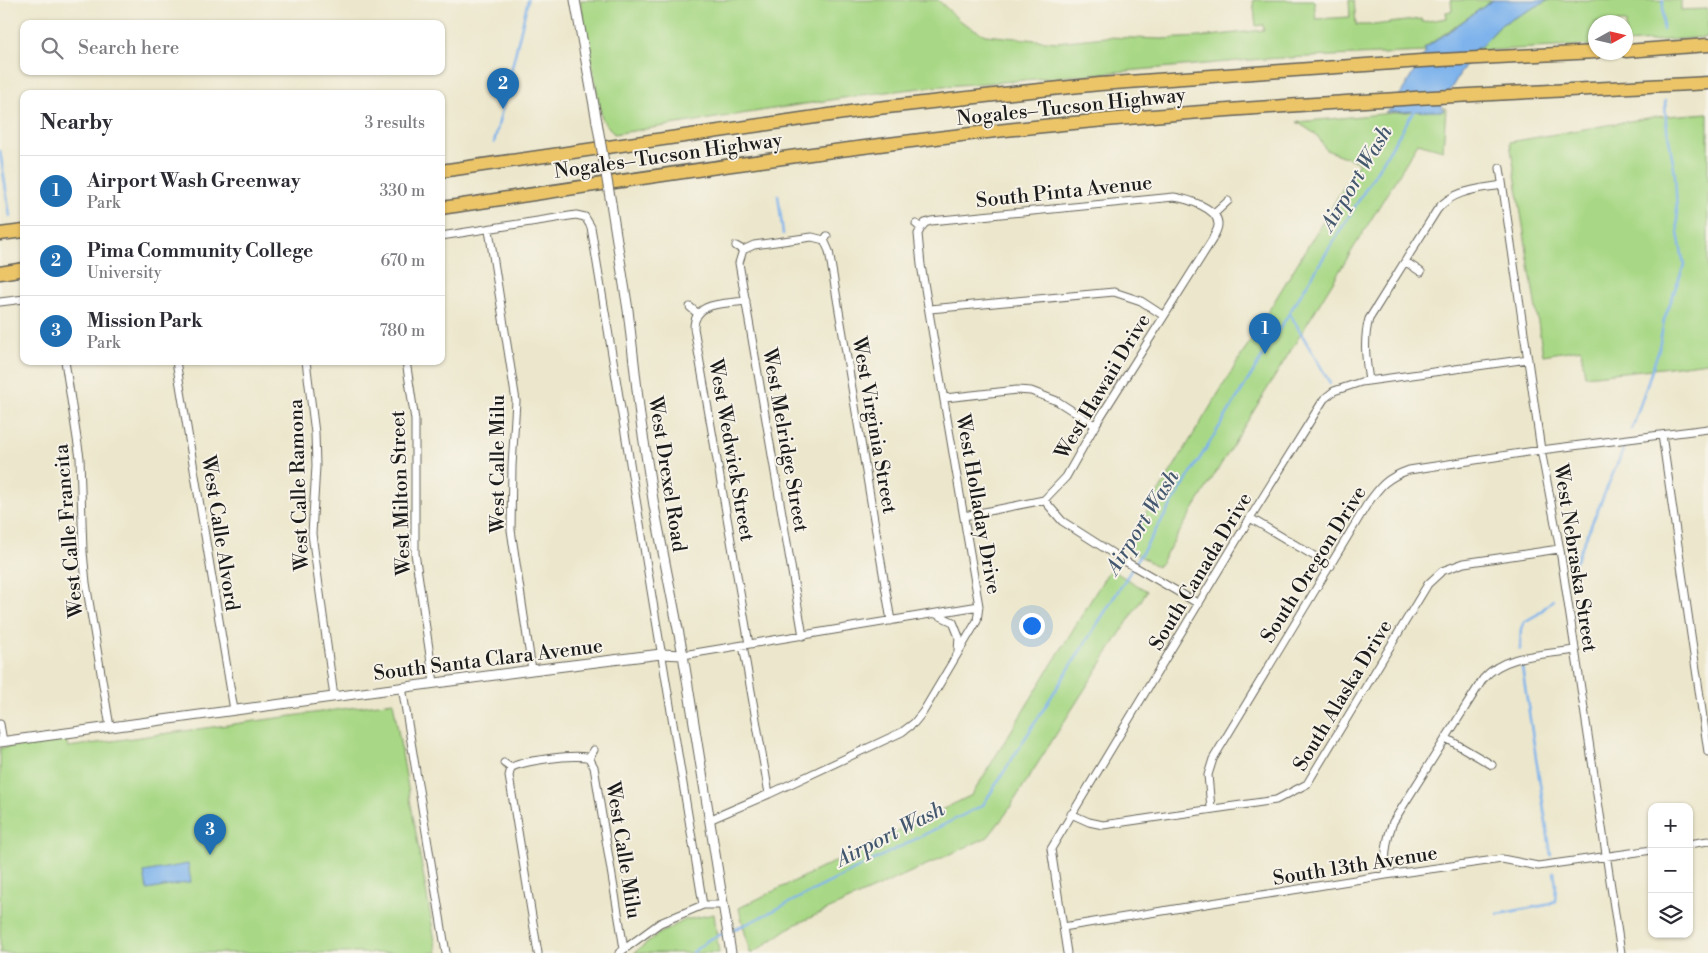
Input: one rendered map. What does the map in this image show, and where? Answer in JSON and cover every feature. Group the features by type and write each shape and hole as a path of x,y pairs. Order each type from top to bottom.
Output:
{"highway":[{"path":"1633,50 1708,45"},
{"name":"Nogales–Tucson Highway","path":"445,170 878,108 1100,84 1421,61 1588,52"},
{"name":"Nogales–Tucson Highway","path":"445,207 858,147 1063,124 1218,110 1708,82"},
{"path":"0,234 20,232"},
{"path":"0,273 20,270"}],"street":[{"name":"West Drexel Road","path":"575,0 628,310 640,416 653,497 683,655 730,948"},
{"name":"West Nebraska Street","path":"1500,168 1541,450 1560,549 1621,953"},
{"path":"1369,382 1365,333 1369,319 1437,210 1449,198 1467,191 1502,185"},
{"name":"South Pinta Avenue","path":"918,226 931,220 1174,197 1202,206 1214,215"},
{"path":"1214,215 1228,201"},
{"name":"West Drexel Road","path":"489,230 576,215 585,218 591,227 703,905"},
{"name":"West Hawaii Drive","path":"1044,500 1066,477 1217,231 1218,224 1214,215"},
{"name":"West Holladay Drive","path":"709,820 902,732 914,723 923,712 974,628 980,606 918,241 918,226"},
{"path":"445,236 489,230"},
{"name":"West Calle Milu","path":"489,230 516,401 511,530 532,670"},
{"name":"West Virginia Street","path":"739,248 812,237 825,238 829,251 891,621"},
{"name":"West Melridge Street","path":"739,248 746,301 803,636"},
{"path":"1406,262 1421,272"},
{"path":"930,310 1114,292 1136,299 1164,316"},
{"path":"0,302 20,300"},
{"path":"690,307 697,313 703,308 746,301"},
{"name":"West Wedwick Street","path":"697,313 694,319 694,328 769,794"},
{"name":"South Canada Drive","path":"1067,953 1051,849 1250,518 1324,399 1334,391 1369,382 1528,359"},
{"name":"West Calle Francita","path":"66,365 80,458 83,552 86,583 110,727"},
{"name":"West Calle Alvord","path":"177,365 234,710"},
{"name":"West Calle Ramona","path":"306,365 315,433 316,466 312,534 334,696"},
{"name":"West Milton Street","path":"407,365 415,420 415,553 434,683"},
{"path":"944,398 1017,390 1031,391 1057,401 1096,426"},
{"name":"South Oregon Drive","path":"1210,808 1208,775 1213,759 1366,506 1378,489 1391,478 1410,470 1541,450 1708,429"},
{"path":"1662,435 1708,752"},
{"path":"964,516 1044,500 1062,521 1146,574 1199,604"},
{"path":"1250,518 1331,566"},
{"name":"South Alaska Drive","path":"1071,814 1089,822 1103,825 1210,808 1276,800 1307,784 1428,584 1442,571 1464,563 1560,549"},
{"name":"South Santa Clara Avenue","path":"2,741 532,670 661,654 683,655 980,606"},
{"path":"933,613 953,622 959,637 958,655"},
{"path":"1386,875 1384,856 1393,822 1483,679 1494,667 1516,660 1575,650"},
{"path":"402,687 446,953"},
{"path":"0,724 2,741"},
{"path":"1446,738 1492,765"},
{"path":"538,953 510,782 510,771 517,764 578,756 589,758 594,750"},
{"name":"West Calle Milu","path":"589,758 594,767 622,951"},
{"path":"504,763 511,768"},
{"path":"1693,843 1708,841"},
{"name":"South 13th Avenue","path":"1063,927 1386,875 1502,859 1538,866 1648,851"},
{"path":"622,951 660,924 703,905 723,905"}],"green space":[{"path":"580,0 938,0 960,21 985,35 1056,42 1106,37 1161,39 1200,37 1264,30 1263,25 1256,26 1253,0 1314,0 1316,19 1350,17 1349,0 1354,0 1356,25 1374,25 1421,19 1422,22 1447,18 1446,12 1452,11 1451,0 1493,0 1424,48 1426,52 1262,59 929,87 862,95 614,134 602,119"},
{"path":"1549,0 1681,0 1681,10 1708,9 1708,37 1633,42 1633,15 1588,15 1588,45 1474,51 1502,24"},
{"path":"1446,108 1443,150 1418,143 1158,567 1125,547 1359,162 1326,150 1317,135 1297,122"},
{"path":"1708,113 1708,362 1585,376 1581,349 1543,355 1510,142 1653,117"},
{"path":"1110,569 1147,591 1005,815 988,837 792,926 753,953 750,953 739,908 972,795"},
{"path":"393,702 437,953 0,953 0,748 66,738 68,747"},
{"path":"714,914 719,953 634,953 657,935 685,920"}],"water":[{"path":"1493,0 1549,0 1502,24 1481,46 1475,49 1441,105 1444,111 1385,112 1392,108 1426,52 1424,49"},
{"path":"188,864 191,882 147,890 144,872"}],"waterway":[{"path":"494,143 528,0"},
{"path":"1663,0 1663,30"},
{"path":"1632,429 1659,349 1664,320 1684,265 1678,233 1675,174 1666,122 1665,101"},
{"name":"Airport Wash","path":"692,953 708,940 751,922 983,805 1125,580 1415,109"},
{"path":"0,151 10,216"},
{"path":"778,195 783,234"},
{"path":"1290,314 1330,383"},
{"path":"1575,563 1624,448"},
{"path":"1520,649 1521,629 1524,622 1538,614 1553,600"},
{"path":"1522,667 1551,855"},
{"path":"1498,914 1546,905 1555,901 1556,885 1554,872"}],"place":[{"name":"Pima Community College","path":"503,109"},
{"name":"Airport Wash Greenway","path":"1265,354"},
{"name":"Mission Park","path":"210,855"}]}
